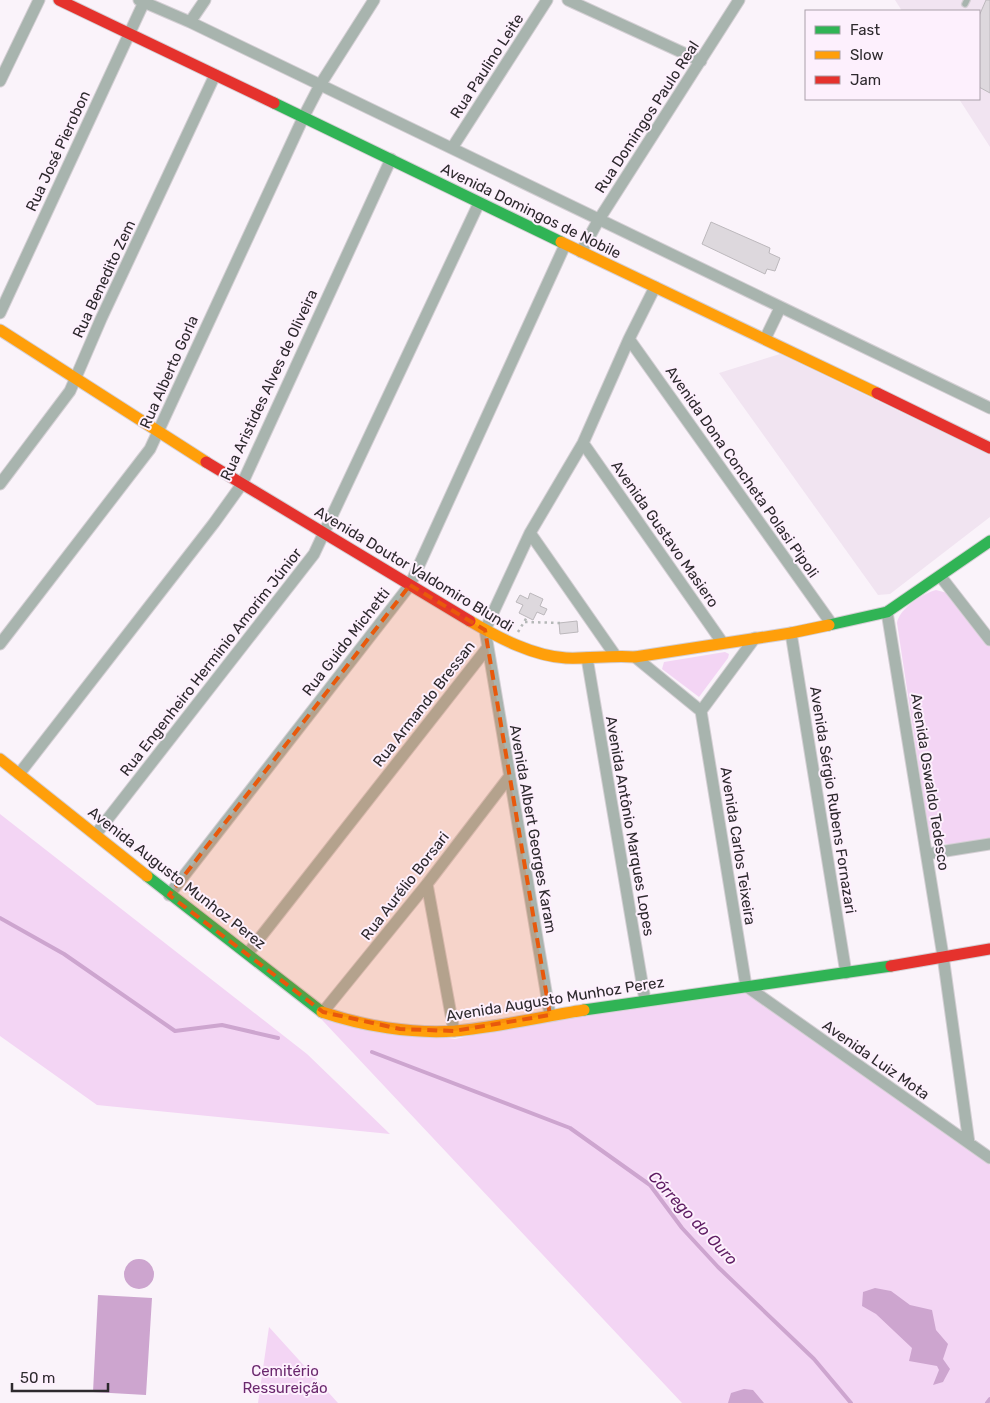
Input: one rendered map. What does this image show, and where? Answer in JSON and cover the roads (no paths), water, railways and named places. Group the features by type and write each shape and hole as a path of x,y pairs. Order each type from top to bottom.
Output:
{"street":[{"path":"0,82 39,0"},
{"name":"Avenida Domingos de Nobile","path":"59,0 304,116 565,245 990,448"},
{"path":"190,22 205,0"},
{"name":"Rua Alberto Gorla","path":"0,644 150,449 304,116 320,85 374,0"},
{"name":"Rua Paulino Leite","path":"452,148 547,0"},
{"path":"568,0 701,61"},
{"name":"Rua Domingos Paulo Real","path":"581,252 598,221 739,0"},
{"name":"Avenida Domingos de Nobile","path":"142,1 190,22 452,148 598,221 990,408"},
{"name":"Rua José Pierobon","path":"0,313 130,34 142,1"},
{"name":"Rua Benedito Zem","path":"0,484 55,414 76,379 101,319 215,75"},
{"name":"Rua Aristides Alves de Oliveira","path":"19,774 214,523 242,484 390,159"},
{"name":"Rua Engenheiro Herminio Amorim Júnior","path":"96,834 294,581 325,535 479,202"},
{"name":"Rua Guido Michetti","path":"169,895 410,585 565,245"},
{"name":"Rua Armando Bressan","path":"248,953 488,646 485,630 530,533 583,443 629,339 655,287"},
{"path":"765,339 780,308"},
{"name":"Avenida Doutor Valdomiro Blundi","path":"0,330 158,433 325,535 485,630 513,645 549,656 587,658 615,655 635,657 722,642 791,633 888,612 941,577 990,541"},
{"name":"Avenida Dona Concheta Polasi Pipoli","path":"629,339 831,623"},
{"name":"Avenida Gustavo Masiero","path":"583,443 722,642"},
{"path":"530,533 615,655"},
{"path":"941,577 990,640"},
{"name":"Avenida Oswaldo Tedesco","path":"888,612 943,956 969,1143"},
{"name":"Avenida Sérgio Rubens Fornazari","path":"791,633 846,973"},
{"path":"635,657 701,711 755,638"},
{"name":"Avenida Albert Georges Karam","path":"488,646 550,1015"},
{"name":"Avenida Antônio Marques Lopes","path":"587,658 645,1000"},
{"name":"Avenida Carlos Teixeira","path":"701,711 746,986"},
{"name":"Avenida Augusto Munhoz Perez","path":"0,760 96,834 169,895 248,953 323,1012 400,1029 454,1031 645,1000 846,973 990,949"},
{"name":"Rua Aurélio Borsari","path":"323,1012 427,884 509,777"},
{"path":"927,854 990,844"},
{"path":"427,884 454,1031"},
{"name":"Avenida Luiz Mota","path":"746,986 990,1158"}],"waterway":[{"path":"0,918 64,954 175,1031 222,1025 278,1038"},
{"name":"Córrego do Ouro","path":"372,1052 570,1128 650,1185 682,1228 718,1267 814,1359 851,1403"},
{"path":"987,1403 990,1399"}],"park label":[{"name":"Cemitério Ressureição","path":"285,1380"}]}
